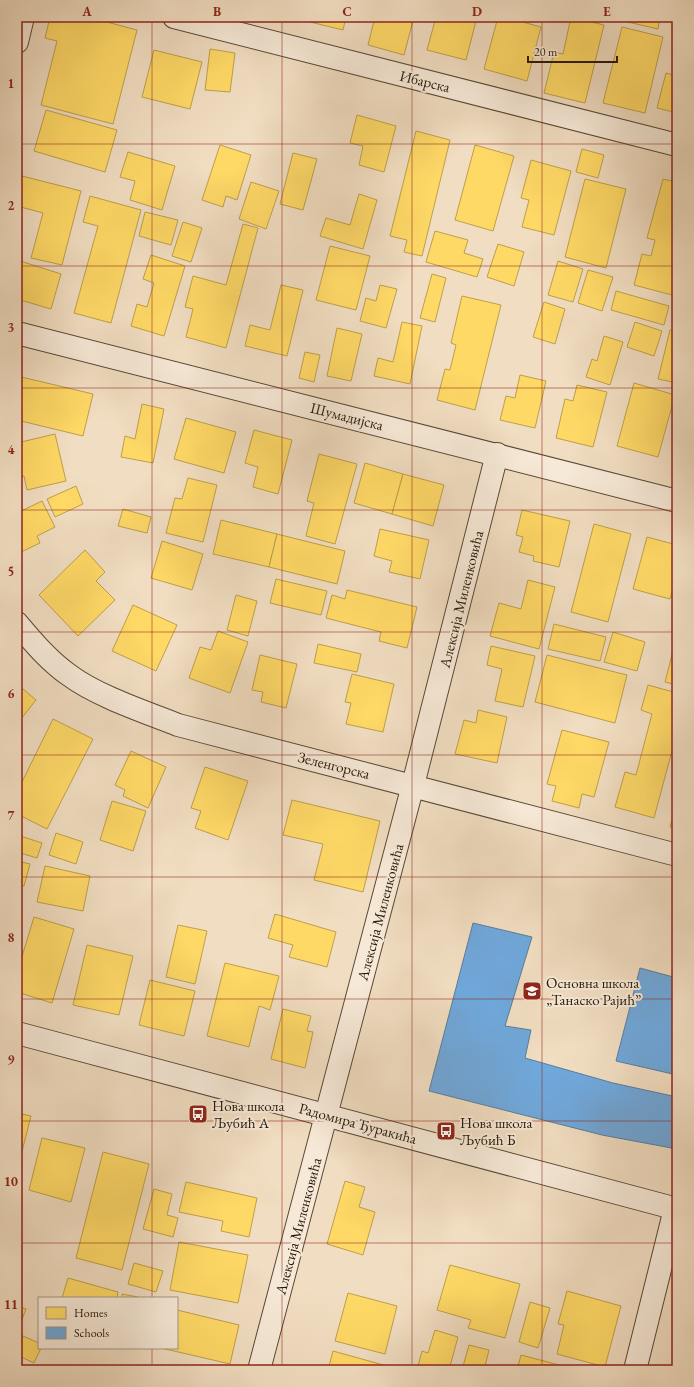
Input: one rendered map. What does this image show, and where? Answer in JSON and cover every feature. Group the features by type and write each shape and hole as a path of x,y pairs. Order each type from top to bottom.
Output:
{"street":[{"path":"17,42 23,17"},
{"name":"Ибарска","path":"174,17 677,146"},
{"name":"Шумадијска","path":"17,333 677,501"},
{"name":"Алексија Миленковића","path":"259,1370 414,785 497,454"},
{"name":"Зеленгорска","path":"17,623 38,648 69,676 107,696 178,725 677,854"},
{"name":"Радомира Ђуракића","path":"17,1034 327,1115 676,1209"},
{"path":"635,1370 676,1209"}],"building: Homes":[{"path":"50,17 88,17 137,30 113,124 41,105 57,41 45,38"},
{"path":"307,17 346,17 343,30 306,21"},
{"path":"375,17 414,17 404,55 368,45"},
{"path":"436,17 445,19 446,17 477,17 466,60 427,50"},
{"path":"498,17 504,17 541,27 527,81 484,69"},
{"path":"571,17 604,25 585,103 544,93 554,52 563,54"},
{"path":"619,17 660,17 658,29 619,20"},
{"path":"622,27 663,37 645,113 603,103"},
{"path":"210,49 235,53 230,92 205,90"},
{"path":"154,50 202,62 190,109 142,97"},
{"path":"666,73 677,76 677,113 657,108"},
{"path":"46,110 117,130 105,172 34,151"},
{"path":"357,115 396,126 384,172 359,165 363,146 350,143"},
{"path":"416,131 450,140 422,256 404,252 407,240 390,236"},
{"path":"220,145 251,155 237,200 226,196 223,207 202,200"},
{"path":"475,145 514,156 493,231 455,220"},
{"path":"582,149 604,155 598,178 576,172"},
{"path":"128,152 175,166 162,210 130,200 135,181 120,177"},
{"path":"293,153 317,159 303,210 280,204"},
{"path":"531,160 571,171 554,235 522,227 529,200 521,198"},
{"path":"22,176 81,191 62,265 31,258 43,213 17,206 17,196"},
{"path":"585,179 626,189 606,268 565,257"},
{"path":"663,179 677,182 677,277 672,295 634,285 642,254 651,256 655,240 647,238"},
{"path":"251,182 279,191 266,229 239,219"},
{"path":"359,194 377,200 363,249 320,236 326,218 350,225"},
{"path":"90,196 141,210 111,323 74,313 98,226 83,222"},
{"path":"145,212 178,220 171,245 139,236"},
{"path":"183,222 202,228 191,262 172,256"},
{"path":"243,224 258,228 226,348 186,337 193,309 185,307 193,276 226,285"},
{"path":"435,231 468,240 464,253 483,259 477,277 426,262"},
{"path":"498,244 524,252 514,286 487,277"},
{"path":"330,246 370,256 356,310 316,300"},
{"path":"151,255 185,266 164,336 131,326 137,304 147,307 154,283 143,279"},
{"path":"17,260 61,274 51,309 17,299"},
{"path":"558,261 583,269 573,302 548,295"},
{"path":"588,270 613,277 602,311 578,303"},
{"path":"432,274 446,278 435,322 420,318"},
{"path":"281,285 303,290 287,356 245,346 250,325 270,330"},
{"path":"380,285 397,289 386,328 360,321 366,298 376,301"},
{"path":"616,291 669,306 664,325 611,310"},
{"path":"462,296 501,305 475,410 437,400 445,369 450,370 456,345 451,343"},
{"path":"544,302 565,309 555,344 533,337"},
{"path":"402,322 422,326 410,384 374,376 378,358 393,362"},
{"path":"635,322 662,331 654,356 627,347"},
{"path":"337,328 362,334 351,381 327,376"},
{"path":"670,330 677,331 677,383 658,379"},
{"path":"604,336 623,342 610,385 586,377 592,359 597,361"},
{"path":"305,352 320,355 314,382 299,378"},
{"path":"520,375 546,381 535,428 500,420 506,396 515,398"},
{"path":"17,376 93,394 83,436 17,420"},
{"path":"634,383 675,395 658,457 617,446"},
{"path":"577,385 607,392 593,447 556,438 565,399 573,401"},
{"path":"142,404 164,409 153,463 121,457 125,436 135,439"},
{"path":"186,418 236,432 224,473 174,459"},
{"path":"254,430 292,440 278,494 253,487 258,467 245,463"},
{"path":"55,434 66,481 27,490 24,476 17,478 17,443"},
{"path":"319,454 357,464 335,544 306,536 314,503 307,501"},
{"path":"365,463 403,474 392,514 354,503"},
{"path":"403,474 444,485 433,526 392,514"},
{"path":"188,478 217,485 203,542 166,533 175,498 182,499"},
{"path":"76,486 83,504 55,517 47,499"},
{"path":"42,501 55,527 37,536 40,543 17,554 17,513"},
{"path":"123,509 151,517 147,533 118,526"},
{"path":"522,510 570,521 559,567 533,561 534,556 519,552 523,537 516,535"},
{"path":"221,520 277,534 269,567 213,554"},
{"path":"594,524 631,534 608,622 571,612"},
{"path":"380,529 429,540 420,579 389,572 392,561 374,556"},
{"path":"277,534 345,551 337,584 269,567"},
{"path":"647,537 677,545 677,575 670,599 633,589"},
{"path":"162,541 203,554 192,590 151,578"},
{"path":"85,550 105,572 96,581 115,600 78,636 39,595"},
{"path":"276,579 327,591 321,615 270,603"},
{"path":"528,580 555,587 539,649 490,636 499,603 521,609"},
{"path":"347,590 417,607 407,648 379,641 381,632 326,618 332,595 345,599"},
{"path":"236,595 257,601 248,636 227,630"},
{"path":"133,605 177,625 156,671 112,651"},
{"path":"554,624 606,637 600,661 548,649"},
{"path":"218,631 248,642 230,693 189,678 200,647 211,650"},
{"path":"613,632 645,642 637,671 604,662"},
{"path":"677,635 677,685 665,682"},
{"path":"318,644 361,654 357,672 314,663"},
{"path":"491,646 535,656 523,707 495,701 502,669 487,665"},
{"path":"260,655 297,664 286,708 261,702 263,692 252,690"},
{"path":"547,655 627,675 615,723 535,702"},
{"path":"352,674 394,684 383,732 346,724 351,703 345,702"},
{"path":"17,684 36,700 17,724"},
{"path":"648,685 677,693 677,732 654,818 615,807 625,772 636,775 652,714 641,710"},
{"path":"478,710 507,717 497,763 455,754 464,720 476,723"},
{"path":"53,719 93,739 47,829 17,814 17,792"},
{"path":"562,730 609,742 594,797 582,794 579,808 552,801 556,786 547,784"},
{"path":"131,751 166,767 148,808 123,796 125,790 115,785"},
{"path":"205,767 248,781 228,840 195,828 201,811 191,808"},
{"path":"292,800 380,821 363,892 314,880 323,844 283,835"},
{"path":"112,801 146,811 133,851 100,840"},
{"path":"677,801 677,829 670,827"},
{"path":"56,833 83,842 76,864 49,855"},
{"path":"17,835 42,843 37,858 17,852"},
{"path":"17,861 30,864 24,886 17,884"},
{"path":"45,866 90,876 83,911 37,902"},
{"path":"275,914 336,932 327,967 289,957 293,945 268,938"},
{"path":"34,917 74,929 52,1003 17,992 17,973"},
{"path":"178,925 207,931 195,984 166,977"},
{"path":"87,945 133,956 119,1015 73,1005"},
{"path":"225,963 279,976 270,1010 259,1006 249,1047 207,1036"},
{"path":"150,980 195,991 184,1036 139,1025"},
{"path":"283,1009 311,1016 307,1031 313,1032 305,1068 271,1059"},
{"path":"17,1113 31,1116 17,1171"},
{"path":"42,1138 85,1148 71,1202 29,1190"},
{"path":"103,1152 149,1164 122,1270 76,1258"},
{"path":"345,1181 365,1187 359,1207 375,1212 363,1255 327,1244"},
{"path":"186,1182 257,1198 249,1237 221,1231 223,1221 179,1212"},
{"path":"154,1189 172,1194 167,1215 178,1218 173,1237 143,1229"},
{"path":"179,1242 248,1255 238,1303 170,1290"},
{"path":"134,1263 163,1271 156,1292 128,1284"},
{"path":"450,1265 520,1284 505,1338 468,1328 471,1320 437,1310"},
{"path":"68,1278 118,1292 117,1297 62,1297"},
{"path":"567,1291 621,1306 605,1367 557,1354 564,1325 558,1324"},
{"path":"348,1293 397,1306 385,1354 335,1341"},
{"path":"122,1294 138,1297 122,1297"},
{"path":"530,1302 550,1308 538,1348 519,1342"},
{"path":"17,1306 26,1309 17,1332"},
{"path":"178,1310 239,1325 230,1364 165,1349 178,1349"},
{"path":"435,1330 458,1337 449,1370 417,1370 422,1351 428,1353"},
{"path":"23,1336 38,1343 38,1349 41,1349 34,1363 17,1355"},
{"path":"469,1345 489,1350 484,1370 462,1370"},
{"path":"677,1345 677,1370 674,1370 671,1369"},
{"path":"333,1351 387,1366 385,1370 328,1370"},
{"path":"521,1355 578,1370 517,1370"}],"building: Schools":[{"path":"473,923 532,937 505,1026 531,1030 525,1058 613,1083 677,1097 677,1149 602,1135 429,1091"},
{"path":"640,968 677,978 677,1075 616,1061"}],"place":[{"name":"Основна школа „Танаско Рајић”","path":"532,991"},
{"name":"Нова школа Љубић А","path":"198,1114"},
{"name":"Нова школа Љубић Б","path":"446,1131"}]}
